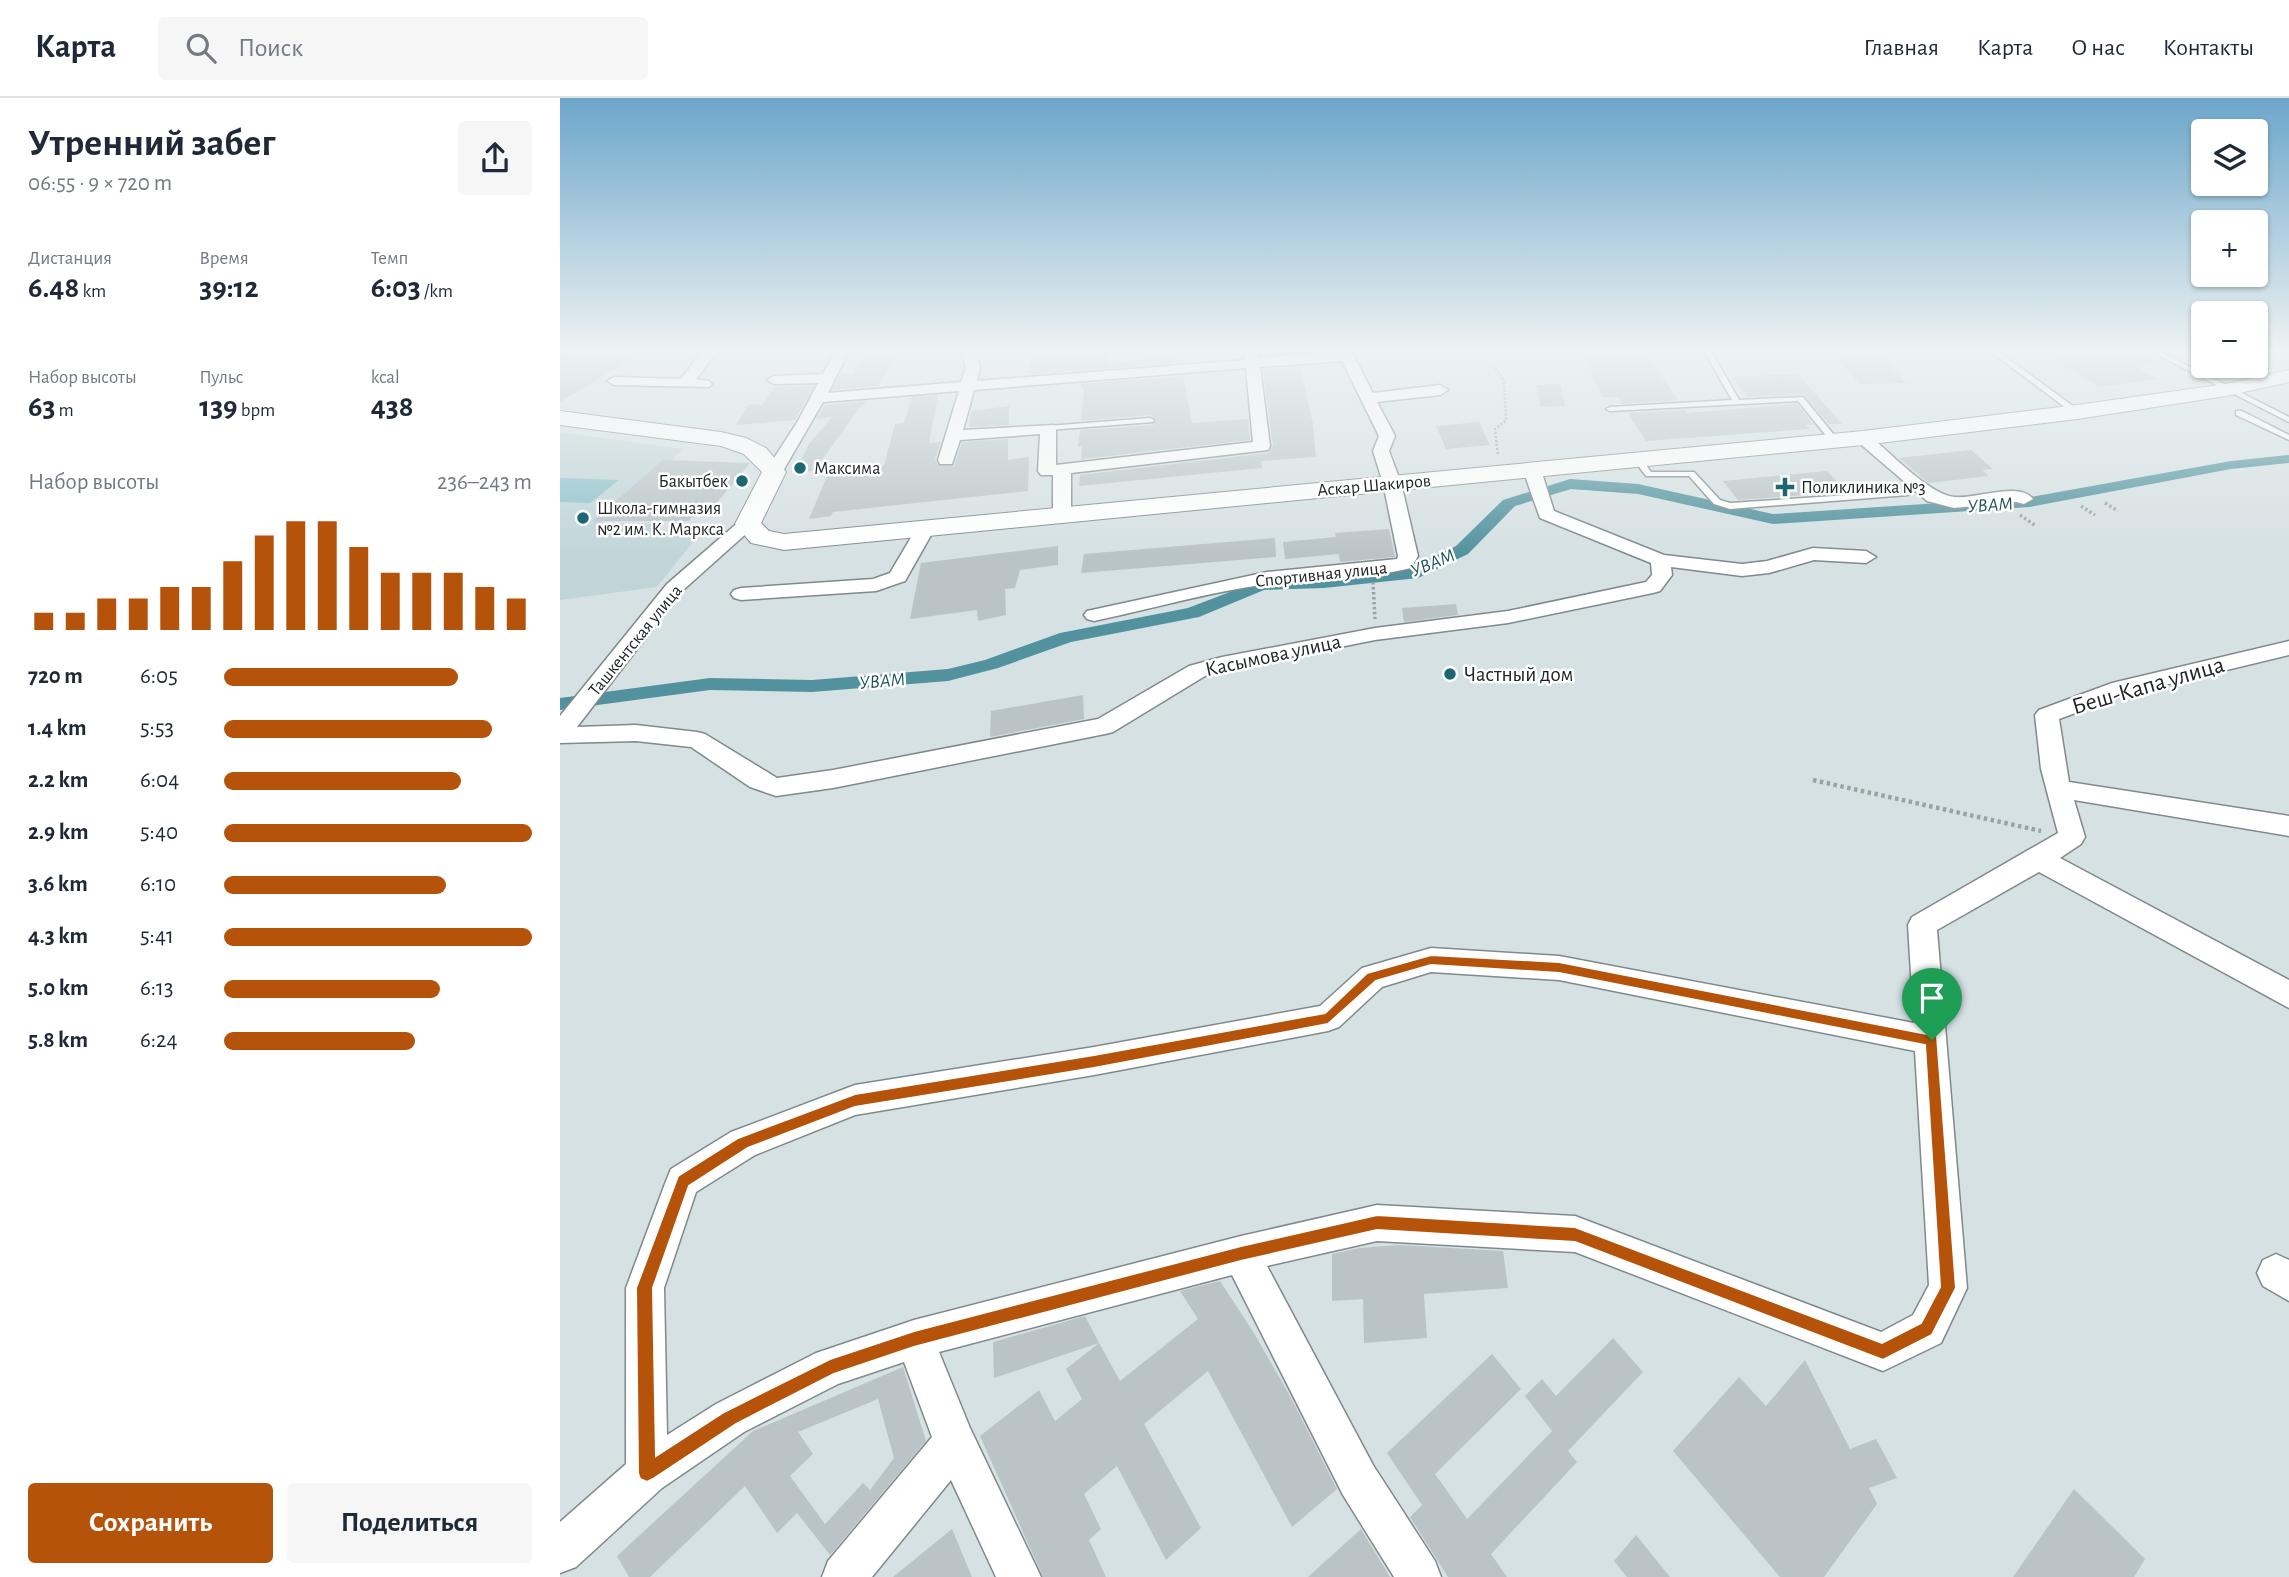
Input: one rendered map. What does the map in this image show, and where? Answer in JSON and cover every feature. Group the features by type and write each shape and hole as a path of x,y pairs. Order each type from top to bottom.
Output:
{"main road":[{"path":"560,418 745,444 766,458 774,471 748,524"},
{"name":"Аскар Шакиров","path":"748,524 760,537 784,542 1392,483 1539,492 1638,460 1863,438 2027,418"}],"street":[{"path":"774,471 806,418"},
{"path":"946,460 958,418"},
{"path":"953,436 1048,428 1047,471 1262,446 1259,418"},
{"name":"Спортивная улица","path":"1094,615 1267,578 1370,570 1404,564 1408,556 1392,483 1381,451 1387,436 1378,418"},
{"path":"1863,438 1933,497 1954,503 2020,496 2022,507"},
{"path":"1062,469 1062,515"},
{"path":"1539,492 1660,560 1742,570 1769,567 1813,554 1866,557"},
{"name":"Ташкентская улица","path":"585,700 674,588 748,524"},
{"path":"741,594 876,585 898,577 926,528"},
{"name":"Касымова улица","path":"562,731 636,733 697,740 759,781 776,787 833,779 1105,726 1197,671 1222,664 1375,634 1508,617 1653,587 1662,575 1660,560"},
{"name":"Беш-Капа улица","path":"2072,837 2053,769 2047,715 2120,688 2289,648"},
{"path":"562,731 585,700"},
{"path":"2060,789 2289,826"},
{"path":"560,1551 647,1473 730,1418 830,1367 914,1339 1241,1254 1377,1223 1575,1234 1883,1352 1927,1329 1948,1288 1922,925 2040,860 2072,837"},
{"path":"2040,860 2289,995"},
{"path":"647,1473 645,1288 683,1181 743,1143 855,1100 1094,1061 1328,1018 1372,977 1431,960 1559,968 1932,1040"},
{"path":"1241,1254 1358,1480 1419,1577"},
{"path":"914,1339 955,1442 1020,1577"},
{"path":"844,1577 955,1442"}],"lane":[{"path":"1816,418 1835,441"},
{"path":"2247,418 2289,438"},
{"path":"1048,428 1150,420"},
{"path":"1638,460 1649,474 1691,474 1717,502 1730,506 1908,493"}],"path":[{"path":"1498,457 1495,429 1506,421 1506,418"},
{"path":"2105,503 2118,510"},
{"path":"2081,506 2095,516"},
{"path":"2022,507 2036,526"},
{"path":"1813,780 2072,837"}],"shaded area":[{"name":"Школа-гимназия №2 им. К. Маркса","path":"560,432 683,449 601,523 660,523 646,537 700,533 657,587 560,600"},
{"path":"560,478 619,480 590,503 560,502"}],"building":[{"path":"740,418 796,418 795,420 736,425"},
{"path":"831,418 852,418 814,471 794,473 809,444"},
{"path":"906,418 934,418 929,443 941,442 935,459 938,465 954,466 962,442 1008,439 1008,460 1029,457 1028,491 833,512 831,516 809,519 829,471 884,466 895,424 904,423"},
{"path":"970,418 1009,418 1009,425 969,427"},
{"path":"1081,418 1115,418 1081,421"},
{"path":"1191,418 1192,423 1248,419 1250,440 1081,459 1082,446 1078,447 1080,430 1153,425 1156,419"},
{"path":"1269,418 1312,418 1316,457 1261,461 1262,468 1079,486 1080,475 1268,453 1273,446"},
{"path":"1631,418 1808,418 1814,425 1806,425 1809,429 1646,441"},
{"path":"1824,418 1837,418 1842,424 1829,424"},
{"path":"1479,422 1490,445 1446,449 1436,426"},
{"path":"1971,450 1993,469 1982,470 1989,476 1929,483 1899,458"},
{"path":"663,460 750,463 715,505 701,506 689,521 593,521"},
{"name":"Поликлиника №3","path":"1827,471 1847,492 1738,500 1723,481"},
{"path":"1389,529 1395,557 1340,562 1339,554 1285,559 1283,542 1336,537 1335,533"},
{"path":"1275,538 1276,557 1081,573 1084,554"},
{"path":"1058,546 1058,565 1020,570 1015,588 1005,589 1006,615 978,621 977,610 910,619 921,563"},
{"path":"1456,604 1458,615 1404,622 1402,608"},
{"path":"1083,695 1084,719 990,737 991,711"},
{"path":"1398,1245 1503,1251 1508,1288 1424,1294 1427,1338 1364,1343 1363,1299 1332,1301 1332,1254 1360,1248"},
{"path":"1220,1281 1290,1396 1337,1489 1292,1527 1208,1371 1144,1424 1201,1528 1166,1560 1117,1466 1084,1494 1101,1529 1089,1540 1106,1577 1043,1577 980,1436 1039,1390 1055,1421 1082,1399 1066,1369 1099,1343 1120,1381 1198,1319 1180,1291"},
{"path":"1085,1316 1099,1343 994,1378 993,1342"},
{"path":"1613,1338 1643,1372 1568,1451 1577,1462 1491,1554 1507,1577 1448,1577 1410,1517 1422,1505 1387,1453 1492,1354 1521,1389 1435,1474 1467,1519 1552,1431 1525,1396 1542,1379 1556,1396"},
{"path":"1805,1360 1850,1449 1876,1439 1897,1478 1869,1488 1877,1504 1824,1577 1780,1577 1673,1451 1739,1377 1766,1406"},
{"path":"903,1367 926,1441 830,1555 797,1513 777,1533 745,1486 650,1577 629,1577 617,1556 753,1431","holes":["878,1399 894,1458 870,1490 863,1483 825,1524 790,1476 813,1454 798,1432"]},
{"path":"2074,1489 2145,1559 2134,1577 2013,1577"},
{"path":"952,1529 972,1577 893,1577"},
{"path":"1361,1529 1390,1577 1308,1577"},
{"path":"1636,1535 1670,1577 1627,1577 1614,1561"}],"waterway":[{"name":"УВАМ","path":"560,704 710,684 812,686 948,675 991,664 1067,637 1193,613 1261,585 1324,583 1412,574 1462,550 1509,503 1570,484 1638,489 1773,519 2030,502 2231,465 2289,459"}],"place":[{"name":"Максима","path":"800,468"},
{"name":"Бакытбек","path":"742,481"},
{"name":"Поликлиника №3","path":"1785,487"},
{"name":"Школа-гимназия №2 им. К. Маркса","path":"583,518"},
{"name":"Частный дом","path":"1450,674"}],"route":[{"path":"1431,960 1559,968 1932,1040 1948,1288 1927,1329 1883,1352 1575,1234 1377,1223 1241,1254 914,1339 830,1367 730,1418 647,1473 645,1288 683,1181 743,1143 855,1100 1094,1061 1328,1018 1372,977 1431,960"}]}
